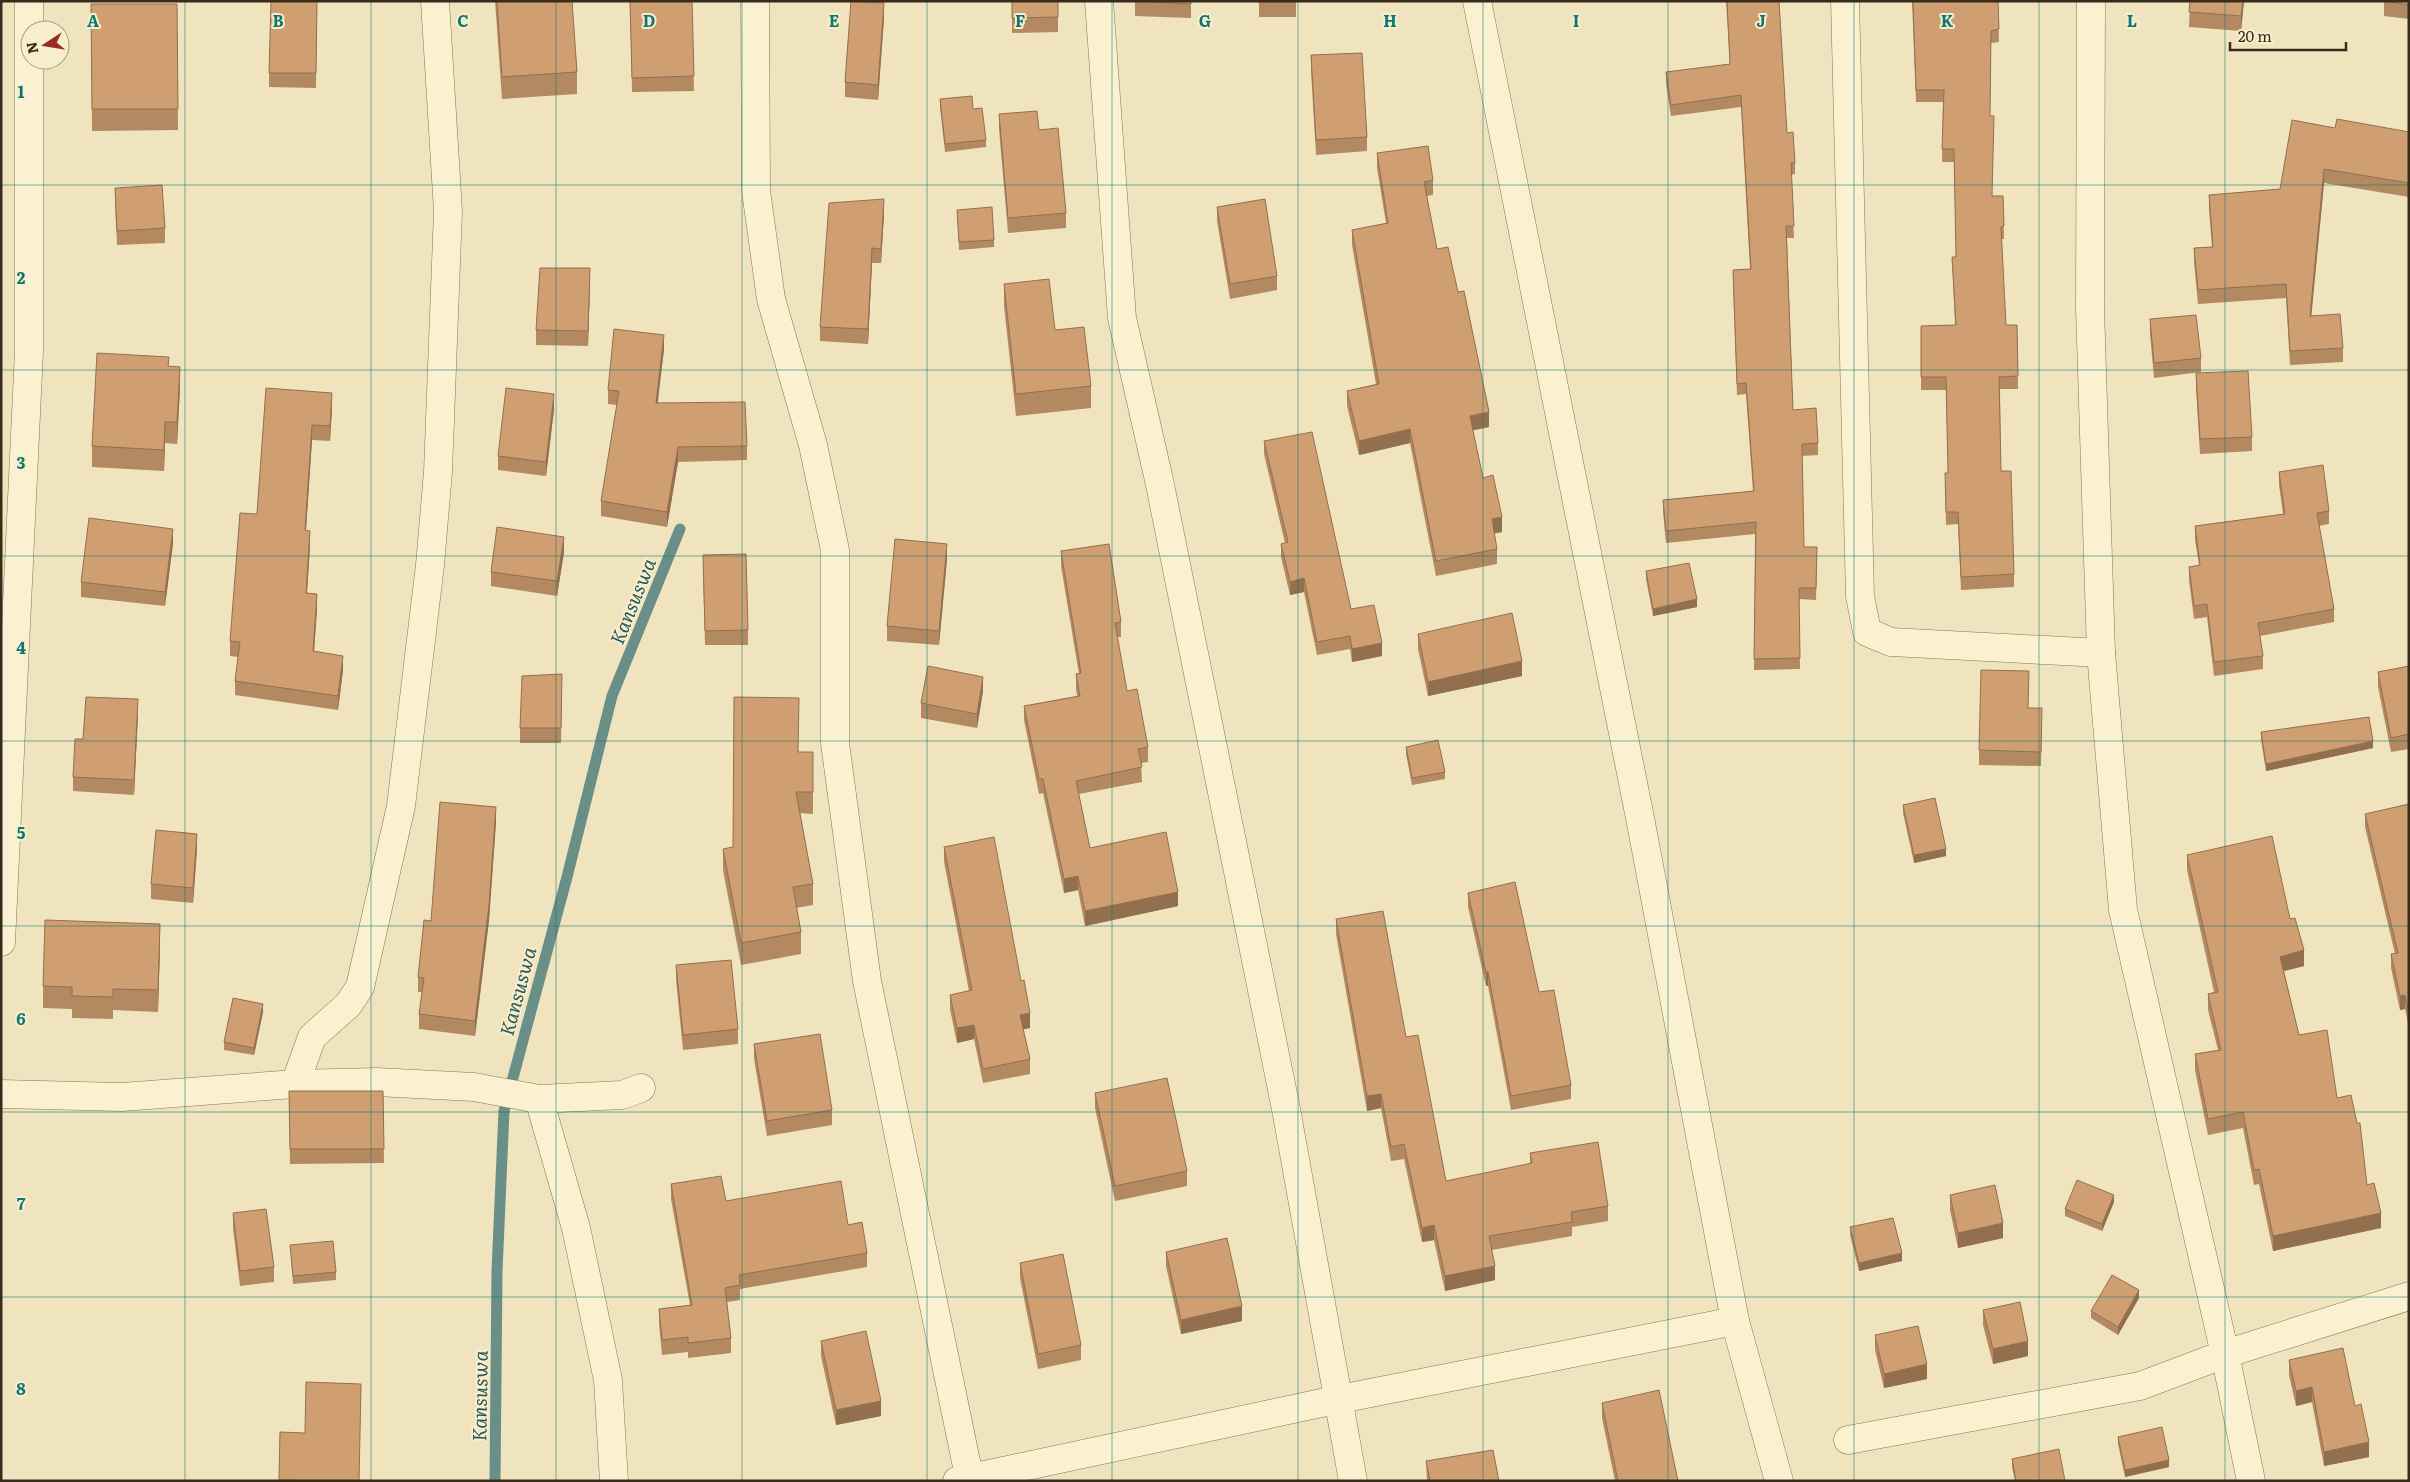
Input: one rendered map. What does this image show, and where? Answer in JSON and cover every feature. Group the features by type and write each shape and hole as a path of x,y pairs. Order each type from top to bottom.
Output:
{"street":[{"path":"1,942 29,351 29,1"},
{"path":"295,1084 312,1037 348,1005 360,987 401,806 430,564 438,472 448,211 435,1"},
{"path":"754,1 756,190 771,299 813,445 834,550 835,743 867,981 965,1480 1340,1399 1735,1321"},
{"path":"1099,1 1122,318 1163,500 1286,1109 1340,1399 1353,1481"},
{"path":"1478,1 1638,808 1735,1321 1779,1481"},
{"path":"1845,1 1860,596 1867,632 1891,642 2102,653"},
{"path":"2091,1 2090,308 2102,653 2123,910 2225,1354 2251,1481"},
{"path":"1,1094 122,1097 295,1084 378,1082 474,1087 531,1098 622,1095 641,1088"},
{"path":"531,1098 576,1228 608,1380 614,1481"},
{"path":"1848,1440 2140,1386 2225,1354 2409,1296"}],"building":[{"path":"271,1 317,1 316,73 269,73"},
{"path":"497,1 572,1 577,72 502,77"},
{"path":"630,1 692,1 694,76 632,78"},
{"path":"851,1 884,3 878,85 845,82"},
{"path":"1012,1 1058,1 1058,17 1012,18"},
{"path":"1135,1 1191,1 1191,4"},
{"path":"1296,1 1296,2 1259,2"},
{"path":"1727,1 1779,1 1787,133 1793,132 1795,163 1791,163 1794,226 1786,226 1793,410 1816,408 1818,443 1802,444 1804,547 1817,547 1816,588 1799,588 1800,658 1754,659 1756,522 1666,531 1663,500 1754,491 1746,383 1737,384 1733,270 1751,269 1741,95 1671,105 1666,72 1730,64"},
{"path":"1913,1 1998,1 1999,29 1991,31 1990,116 1994,116 1992,196 2003,196 2004,226 2001,227 2006,325 2017,325 2018,376 1999,377 2001,471 2011,471 2014,574 1961,577 1958,512 1946,512 1945,473 1948,473 1946,377 1921,377 1921,326 1956,325 1952,257 1956,257 1954,149 1942,149 1944,90 1916,90"},
{"path":"2190,1 2243,1 2241,16 2189,12"},
{"path":"2385,1 2409,1 2409,5"},
{"path":"91,4 177,4 178,109 92,109"},
{"path":"1362,53 1367,137 1316,140 1311,55"},
{"path":"972,96 973,109 982,108 986,140 945,144 940,99"},
{"path":"1037,111 1039,130 1058,128 1066,213 1008,218 999,114"},
{"path":"2337,119 2409,132 2409,183 2324,169 2310,316 2340,314 2343,348 2290,351 2286,284 2198,290 2194,248 2213,247 2209,195 2280,189 2292,120 2335,128"},
{"path":"1428,146 1433,180 1424,182 1437,249 1448,247 1458,292 1464,291 1489,412 1470,416 1483,478 1493,475 1502,517 1492,519 1497,549 1436,561 1410,429 1359,441 1347,391 1379,384 1352,230 1388,223 1377,153"},
{"path":"162,185 165,228 117,231 115,188"},
{"path":"884,199 881,249 872,248 868,329 820,327 829,203"},
{"path":"1265,199 1277,276 1230,284 1217,207"},
{"path":"992,207 994,240 959,242 957,210"},
{"path":"540,268 590,268 588,331 536,330"},
{"path":"1049,279 1055,330 1084,327 1091,386 1016,394 1004,284"},
{"path":"2196,315 2201,358 2154,363 2150,319"},
{"path":"614,329 664,335 656,403 745,402 747,446 678,447 667,512 601,501 619,391 608,390"},
{"path":"97,353 169,357 168,366 180,367 177,422 165,422 164,450 92,446"},
{"path":"2248,371 2252,437 2200,439 2196,373"},
{"path":"266,388 332,393 330,426 312,425 305,530 310,531 306,593 317,594 313,651 343,656 338,696 235,681 240,642 230,641 240,513 257,514"},
{"path":"506,388 554,394 546,462 498,456"},
{"path":"1312,432 1351,609 1374,605 1382,643 1352,649 1350,636 1317,642 1304,578 1290,582 1281,544 1288,542 1264,441"},
{"path":"2323,465 2329,511 2317,513 2334,609 2258,623 2263,656 2214,662 2207,604 2194,606 2189,567 2200,565 2195,526 2285,514 2279,472"},
{"path":"89,518 173,529 165,592 81,582"},
{"path":"497,527 564,537 557,581 491,572"},
{"path":"895,539 947,544 939,631 887,626"},
{"path":"1109,544 1121,622 1115,623 1127,691 1137,689 1148,747 1138,749 1142,767 1076,781 1090,848 1166,832 1178,892 1085,911 1078,876 1064,879 1043,779 1039,779 1024,706 1080,696 1076,674 1081,673 1061,551"},
{"path":"746,554 748,630 705,631 703,555"},
{"path":"1689,563 1697,599 1653,609 1646,571"},
{"path":"1512,613 1522,661 1428,682 1418,634"},
{"path":"928,666 983,677 977,714 921,703"},
{"path":"2409,666 2409,734 2391,738 2378,672"},
{"path":"1981,670 2029,671 2028,708 2042,708 2041,752 1979,750"},
{"path":"562,674 561,728 520,728 522,676"},
{"path":"86,697 138,699 134,780 73,777 75,739 83,739"},
{"path":"734,697 799,698 798,752 813,752 813,792 796,792 813,884 793,887 801,932 741,943 723,849 733,847"},
{"path":"2369,717 2373,741 2266,764 2261,732"},
{"path":"1438,740 1445,772 1412,778 1406,747"},
{"path":"1935,798 1946,849 1914,855 1903,805"},
{"path":"440,802 496,807 489,905 475,1021 419,1014 424,978 418,977 424,920 431,921"},
{"path":"2409,804 2409,1014 2405,995 2400,996 2391,954 2398,953 2365,814"},
{"path":"156,830 197,834 193,888 151,884"},
{"path":"2272,836 2290,919 2295,918 2304,950 2280,957 2299,1035 2327,1030 2337,1098 2351,1095 2357,1123 2360,1123 2367,1185 2374,1183 2381,1213 2273,1236 2259,1169 2254,1170 2243,1112 2208,1119 2195,1054 2221,1050 2208,994 2218,992 2187,855"},
{"path":"994,837 1021,981 1024,980 1030,1013 1020,1015 1030,1059 983,1069 974,1025 957,1028 950,995 972,990 944,847"},
{"path":"1515,882 1539,992 1554,990 1571,1085 1511,1096 1488,972 1486,972 1468,893"},
{"path":"1383,911 1406,1037 1418,1035 1446,1181 1532,1163 1530,1153 1598,1142 1608,1206 1571,1212 1572,1222 1489,1236 1495,1266 1445,1276 1434,1225 1422,1228 1404,1144 1391,1147 1381,1094 1367,1096 1336,919"},
{"path":"45,920 160,924 158,990 113,989 113,997 72,996 72,987 43,986"},
{"path":"731,960 738,1029 683,1035 676,965"},
{"path":"233,998 263,1004 254,1048 224,1042"},
{"path":"820,1034 832,1110 767,1121 754,1044"},
{"path":"1167,1078 1187,1171 1115,1186 1095,1093"},
{"path":"289,1091 383,1091 384,1149 290,1149"},
{"path":"721,1176 726,1201 841,1181 848,1225 862,1222 867,1253 739,1275 740,1285 725,1288 731,1338 688,1343 688,1337 662,1340 659,1309 692,1305 671,1184"},
{"path":"2077,1180 2114,1195 2102,1224 2065,1209"},
{"path":"1995,1185 2003,1223 1958,1233 1950,1195"},
{"path":"266,1209 274,1267 240,1271 233,1213"},
{"path":"1893,1218 1902,1253 1859,1263 1850,1227"},
{"path":"1227,1238 1242,1306 1181,1320 1166,1252"},
{"path":"333,1241 336,1272 293,1276 290,1245"},
{"path":"1063,1254 1081,1345 1038,1354 1020,1263"},
{"path":"2112,1275 2139,1290 2118,1327 2091,1311"},
{"path":"2020,1302 2028,1341 1993,1349 1983,1310"},
{"path":"1918,1326 1927,1364 1884,1374 1875,1335"},
{"path":"866,1331 881,1401 836,1410 821,1341"},
{"path":"2343,1348 2355,1406 2361,1404 2369,1442 2324,1452 2312,1387 2296,1391 2289,1360"},
{"path":"306,1382 361,1384 359,1481 279,1480 280,1432 305,1433"},
{"path":"1659,1390 1678,1481 1618,1481 1602,1403"},
{"path":"2162,1427 2169,1460 2125,1470 2118,1437"},
{"path":"2059,1449 2065,1481 2016,1481 2012,1459"},
{"path":"1493,1450 1499,1481 1430,1481 1426,1461"}],"waterway":[{"name":"Kansuswa","path":"495,1481 497,1271 504,1111 567,877 612,696 680,529"}]}
